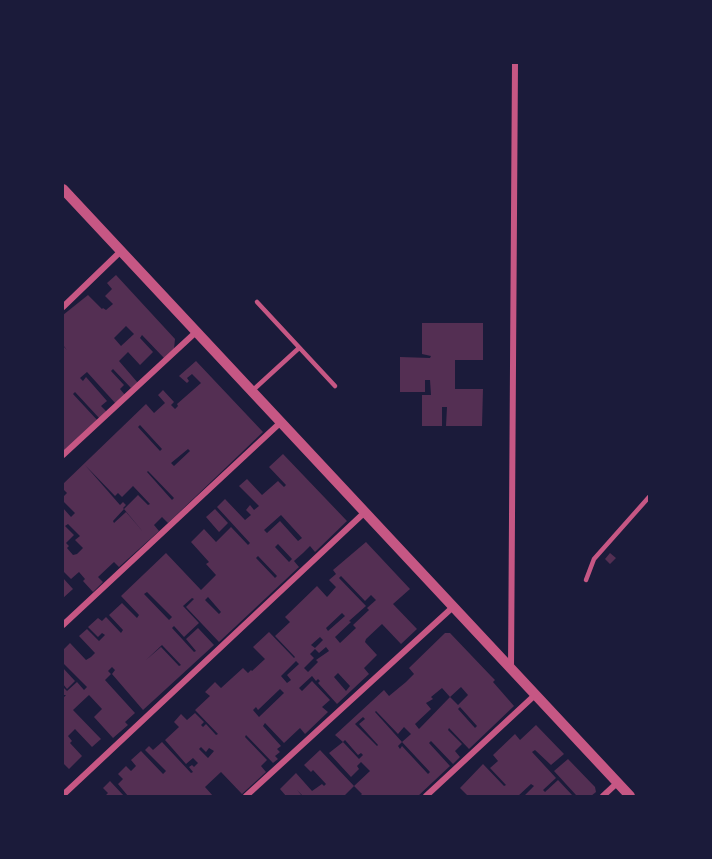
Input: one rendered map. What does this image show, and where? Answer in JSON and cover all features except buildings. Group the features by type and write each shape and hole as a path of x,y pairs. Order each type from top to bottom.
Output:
{"street":[{"path":"511,669 515,63"},
{"path":"63,189 630,796"},
{"path":"63,307 121,251"},
{"path":"63,455 196,332"},
{"path":"63,625 281,422"},
{"path":"63,795 364,512"},
{"path":"246,796 453,607"},
{"path":"426,796 535,695"},
{"path":"603,796 617,783"}],"lane":[{"path":"256,302 335,386"},
{"path":"252,391 299,348"},
{"path":"586,580 594,559 649,497"}]}
